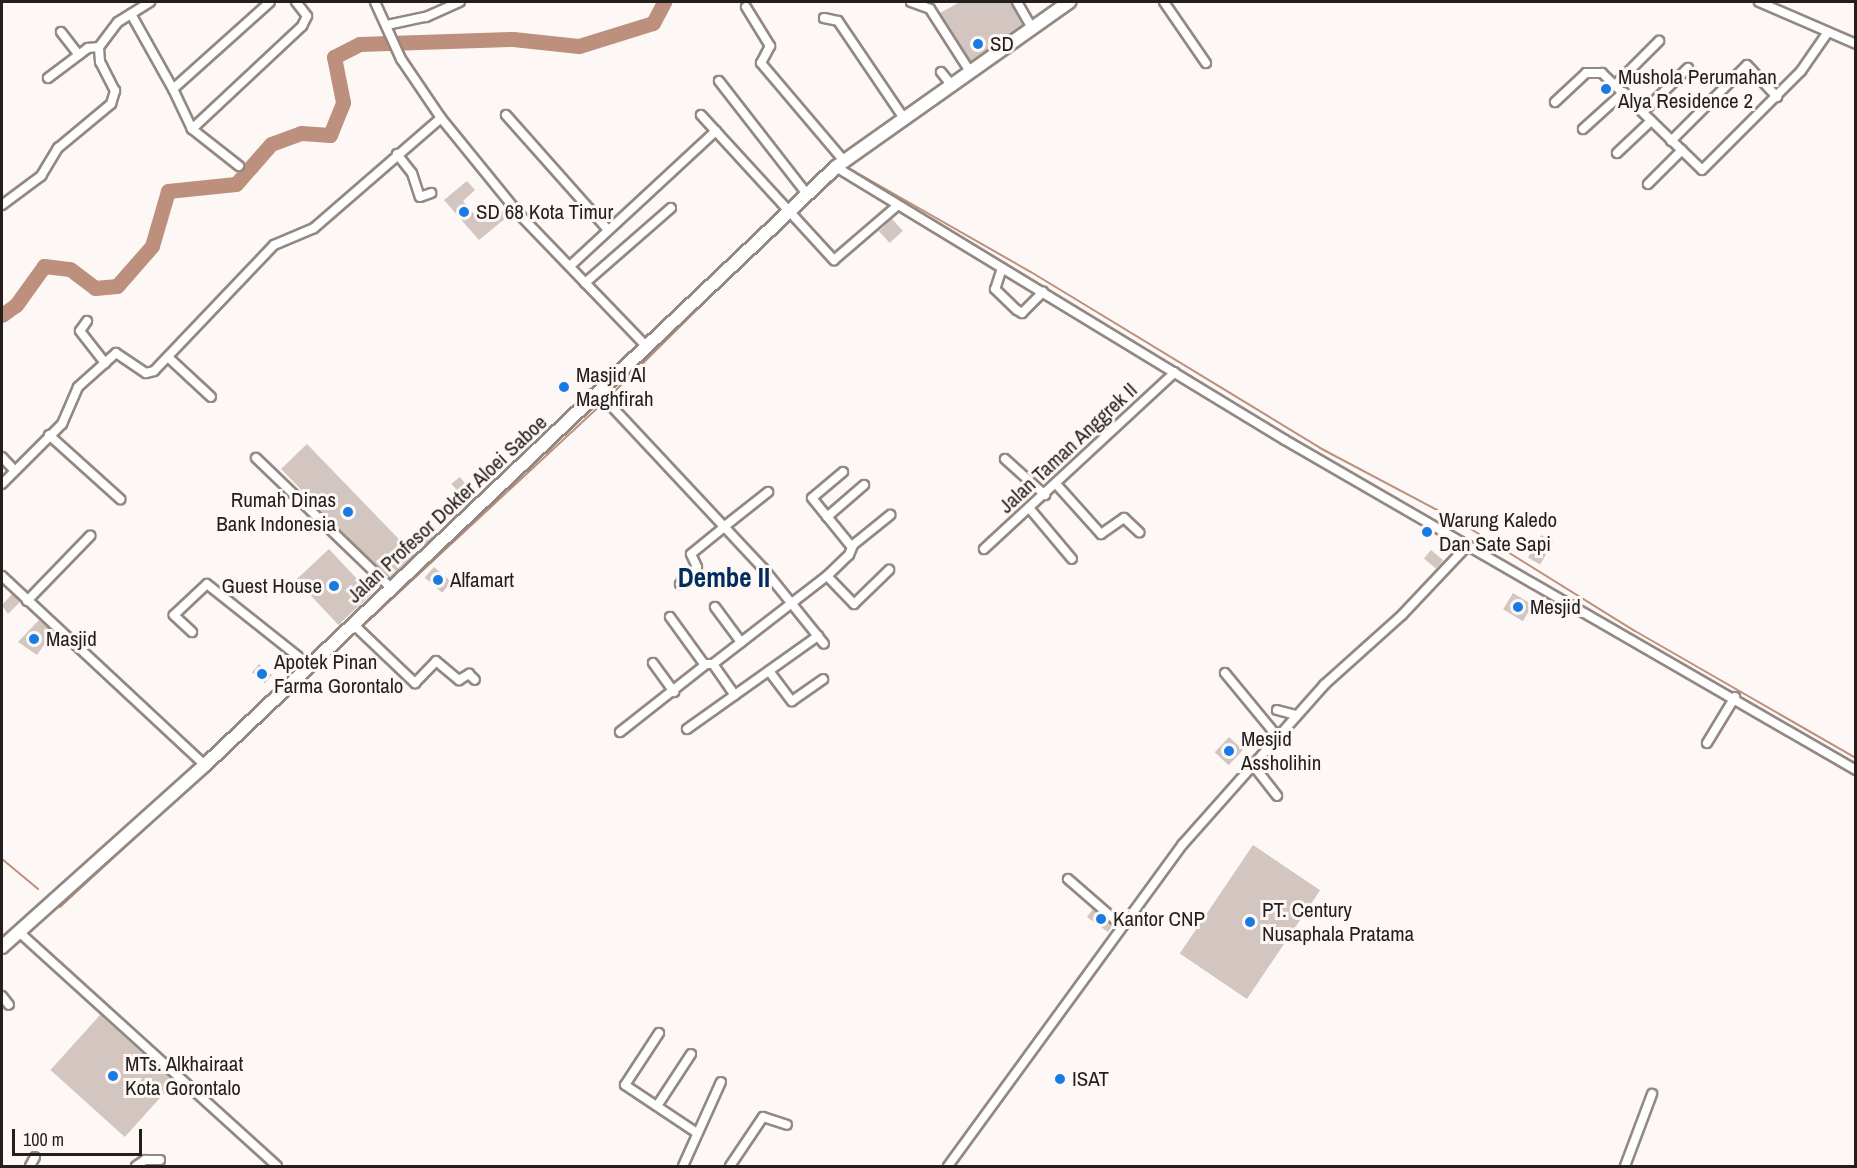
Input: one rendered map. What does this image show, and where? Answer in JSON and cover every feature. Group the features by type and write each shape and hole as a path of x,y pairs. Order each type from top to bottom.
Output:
{"street":[{"path":"48,78 79,55 99,47 111,28 150,2"},
{"path":"173,89 270,2"},
{"path":"192,129 302,26 307,16 296,2"},
{"path":"375,2 402,59 441,117 519,214 648,348"},
{"path":"387,25 426,17 460,2"},
{"path":"911,2 930,9 969,70"},
{"path":"1017,2 1032,28"},
{"name":"Jalan Profesor Dokter Aloei Saboe","path":"2,947 205,765 600,394 742,254 840,164 950,83 1070,2"},
{"path":"1164,2 1206,63"},
{"path":"1759,2 1856,44"},
{"path":"746,7 770,46 761,63 840,164 898,205 1468,545 1734,697 1856,770"},
{"path":"131,14 173,89 192,129 239,166"},
{"path":"824,18 838,21 903,117"},
{"path":"61,32 79,55"},
{"path":"1556,102 1587,73 1602,74 1616,84 1702,170 1777,97 1828,32"},
{"path":"1616,84 1659,41"},
{"path":"2,205 41,176 57,148 111,104 115,91 100,62 99,47"},
{"path":"1671,141 1747,65 1777,97"},
{"path":"1643,112 1688,68"},
{"path":"940,72 950,83"},
{"path":"718,81 807,194"},
{"path":"1583,129 1624,92"},
{"path":"506,115 609,230"},
{"path":"701,115 834,260 898,205"},
{"path":"2,484 66,420 78,387 105,363 121,352 150,373 169,358 192,328 274,245 314,228 441,117"},
{"path":"1617,153 1651,121"},
{"path":"570,266 716,131"},
{"path":"1648,184 1682,150"},
{"path":"397,154 412,173 420,197 431,193"},
{"path":"585,283 671,208"},
{"path":"1002,268 995,289 1022,313 1043,292"},
{"path":"87,321 81,333 105,363"},
{"path":"169,358 211,397"},
{"name":"Jalan Taman Anggrek II","path":"984,549 1057,485 1175,372"},
{"path":"600,394 793,604 824,644"},
{"path":"49,435 120,499"},
{"path":"2,457 14,470"},
{"path":"256,458 392,590"},
{"path":"1005,459 1045,495"},
{"path":"843,472 812,498 851,546"},
{"path":"827,517 864,485"},
{"path":"1057,485 1101,534 1124,518 1139,532"},
{"path":"680,584 698,567 692,554 768,492"},
{"path":"1030,509 1072,559"},
{"path":"620,732 793,604 849,555 851,546 890,515"},
{"path":"27,601 90,536"},
{"path":"948,1167 1184,844 1296,715 1419,599 1468,545"},
{"path":"827,576 854,604 889,570"},
{"path":"2,576 205,765"},
{"path":"192,632 174,615 207,584 310,666"},
{"path":"715,607 741,642"},
{"path":"670,616 735,695"},
{"path":"353,624 415,683 436,661 459,680 469,674 475,680"},
{"path":"687,729 818,636"},
{"path":"653,663 674,692"},
{"path":"769,670 792,701 823,679"},
{"path":"1224,673 1277,736"},
{"path":"1707,743 1734,697"},
{"path":"1276,710 1296,715"},
{"path":"1253,765 1277,796"},
{"path":"1068,879 1122,926"},
{"path":"19,932 277,1167"},
{"path":"2,996 9,1005"},
{"path":"659,1033 625,1083 697,1132"},
{"path":"657,1106 691,1054"},
{"path":"683,1167 721,1082"},
{"path":"1625,1167 1652,1094"},
{"path":"730,1167 763,1117 787,1125"},
{"path":"30,1167 34,1157"},
{"path":"136,1167 145,1160 160,1160"}],"building":[{"name":"SD","path":"960,2 1011,2 1023,25 971,61 940,13"},
{"name":"SD 68 Kota Timur","path":"467,181 475,190 463,201 481,222 499,207 507,217 479,240 444,200"},
{"path":"892,219 903,231 890,243 879,231"},
{"name":"Rumah Dinas Bank Indonesia","path":"307,444 415,555 389,581 281,469"},
{"path":"460,477 475,496 466,503 451,484"},
{"path":"422,525 433,538 425,545 414,532"},
{"path":"1541,535 1553,542 1540,565 1528,558"},
{"name":"Guest House","path":"329,549 371,594 338,625 296,580"},
{"path":"1431,550 1443,560 1436,569 1424,558"},
{"name":"Alfamart","path":"434,567 451,582 442,593 425,578"},
{"name":"Mesjid","path":"1513,593 1533,605 1523,621 1503,609"},
{"path":"12,594 20,602 8,614 2,605"},
{"name":"Masjid","path":"39,620 53,632 37,655 18,642"},
{"name":"Apotek Pinan Farma Gorontalo","path":"259,664 272,675 265,683 252,672"},
{"name":"Mesjid Assholihin","path":"1229,737 1243,750 1229,765 1215,752"},
{"name":"PT. Century Nusaphala Pratama","path":"1253,845 1320,890 1247,999 1180,954"},
{"name":"Kantor CNP","path":"1093,909 1112,926 1108,932 1087,917"},
{"name":"MTs. Alkhairaat Kota Gorontalo","path":"100,1015 174,1082 125,1137 50,1070"}],"waterway":[{"path":"2,315 16,305 44,266 70,269 95,288 117,286 152,246 168,191 236,184 271,144 301,133 330,135 343,102 334,57 359,44 513,39 579,46 653,23 664,2"},
{"path":"852,170 1031,272 1320,448 1458,521 1635,631 1856,758"},
{"path":"813,197 832,182"},
{"path":"614,392 739,268"},
{"path":"365,624 603,403"},
{"path":"237,743 357,630"},
{"path":"60,907 202,776"},
{"path":"2,859 38,889"}],"place":[{"name":"SD","path":"978,44"},
{"name":"Mushola Perumahan Alya Residence 2","path":"1606,89"},
{"name":"SD 68 Kota Timur","path":"464,212"},
{"name":"Masjid Al Maghfirah","path":"564,387"},
{"name":"Rumah Dinas Bank Indonesia","path":"348,512"},
{"name":"Warung Kaledo Dan Sate Sapi","path":"1427,532"},
{"name":"Alfamart","path":"438,580"},
{"name":"Guest House","path":"334,586"},
{"name":"Mesjid","path":"1518,607"},
{"name":"Masjid","path":"34,639"},
{"name":"Apotek Pinan Farma Gorontalo","path":"262,674"},
{"name":"Mesjid Assholihin","path":"1229,751"},
{"name":"Kantor CNP","path":"1101,919"},
{"name":"PT. Century Nusaphala Pratama","path":"1250,922"},
{"name":"MTs. Alkhairaat Kota Gorontalo","path":"113,1076"},
{"name":"ISAT","path":"1060,1079"}],"district":[{"name":"Dembe II","path":"724,578"}]}
